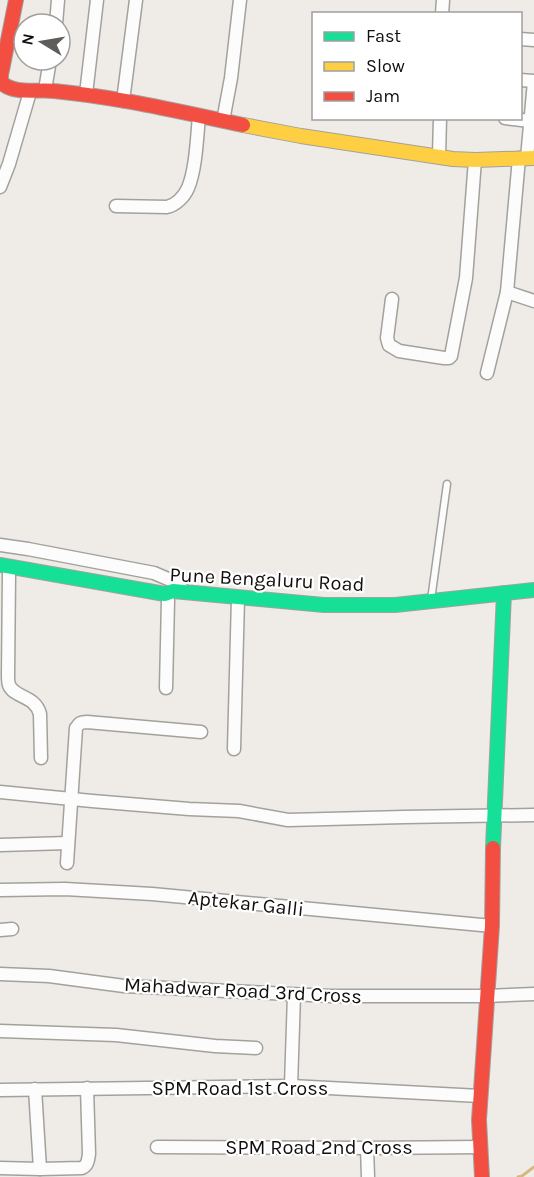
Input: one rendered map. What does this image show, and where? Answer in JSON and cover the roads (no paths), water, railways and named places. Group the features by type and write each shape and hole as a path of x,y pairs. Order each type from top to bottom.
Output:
{"street":[{"path":"16,0 1,81 6,86 30,92 45,90 86,94 302,136 439,156 475,160 527,158"},
{"path":"86,94 97,0"},
{"path":"123,101 136,0"},
{"path":"223,121 231,78 240,0"},
{"path":"45,90 48,72"},
{"path":"487,373 507,292 527,158 534,82"},
{"path":"0,187 30,92"},
{"path":"116,206 167,207 174,205 182,197 188,190 192,174 199,116"},
{"path":"439,156 440,120"},
{"path":"522,120 530,121"},
{"path":"392,299 387,338 389,345 399,351 433,357 449,358 452,356 466,278 475,160"},
{"path":"507,292 534,301"},
{"path":"0,545 154,573 175,582 166,688"},
{"path":"0,554 166,584 175,594"},
{"path":"3,570 9,686 38,708 41,758"},
{"name":"Pune Bengaluru Road","path":"3,570 165,594 238,597 324,605 395,604 534,590"},
{"path":"482,1175 480,1096 492,926 494,816 504,593"},
{"path":"234,749 238,597"},
{"path":"67,863 78,724 81,722 201,732"},
{"path":"0,792 178,808 239,811 288,820 534,815"},
{"path":"0,845 68,843"},
{"name":"Aptekar Galli","path":"0,890 65,889 152,894 492,926"},
{"name":"Mahadwar Road 3rd Cross","path":"0,974 50,976 124,986 331,996 534,994"},
{"path":"291,1086 294,994"},
{"path":"0,1031 116,1035 256,1048"},
{"name":"SPM Road 1st Cross","path":"0,1090 291,1086 480,1096"},
{"path":"0,1168 40,1169 86,1166 89,1154 87,1088"},
{"path":"35,1089 40,1169"},
{"name":"SPM Road 2nd Cross","path":"157,1147 480,1147"},
{"path":"367,1148 368,1177"}],"lane":[{"path":"431,601 447,484"}],"waterway":[{"path":"518,1177 534,1167"}]}
